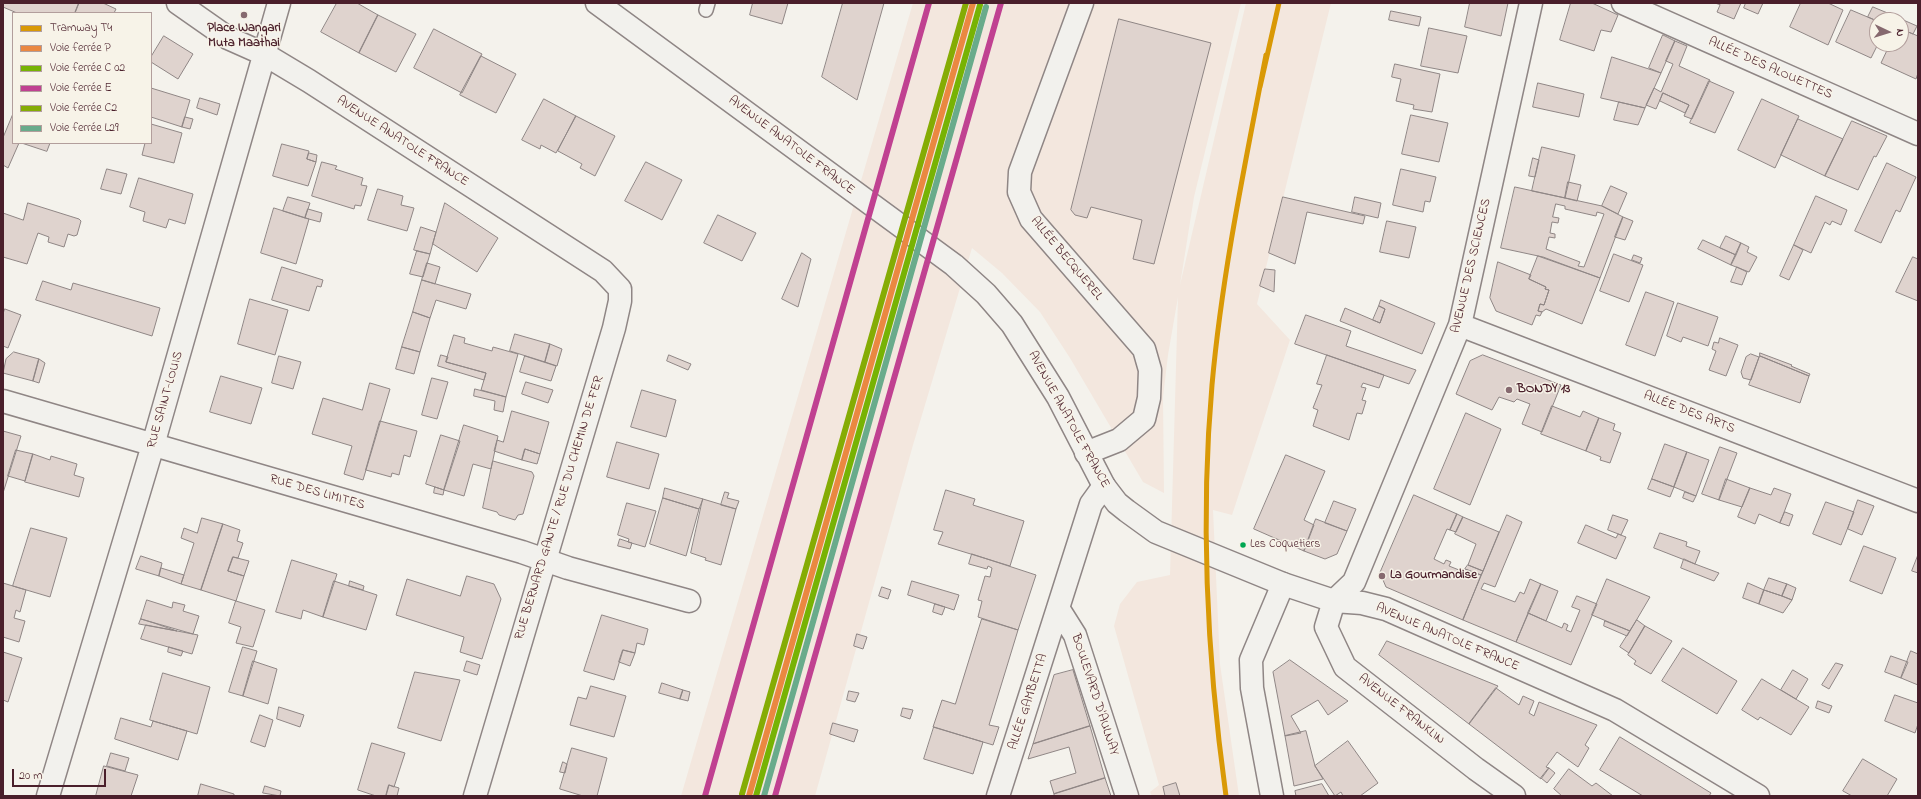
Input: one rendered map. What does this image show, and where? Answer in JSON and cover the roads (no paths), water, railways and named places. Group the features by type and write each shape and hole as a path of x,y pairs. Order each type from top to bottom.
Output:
{"street":[{"name":"AVENUE ANATOLE FRANCE","path":"178,3 228,38 264,54 603,271 620,289"},
{"name":"RUE SAINT-LOUIS","path":"48,796 153,446 279,3"},
{"name":"AVENUE ANATOLE FRANCE","path":"597,3 954,265 986,294 1012,324 1058,397 1104,486 1117,503 1156,532 1283,584 1334,601 1362,603 1386,609 1615,710 1758,796"},
{"name":"ALLÉE BECQUEREL","path":"1082,3 1020,172 1019,192 1031,219 1144,349 1150,370 1149,398 1144,419 1119,440 1086,453"},
{"name":"AVENUE DES SCIENCES","path":"1334,601 1354,582 1460,325 1530,3"},
{"name":"ALLÉE DES ALOUETTES","path":"1623,3 1918,134"},
{"name":"RUE BERNARD GANTE / RUE DU CHEMIN DE FER","path":"475,796 614,328 620,301 620,289"},
{"name":"ALLÉE DES ARTS","path":"1460,325 1918,501"},
{"name":"RUE DES LIMITES","path":"3,401 153,446 545,559 568,568 689,601"},
{"path":"1058,608 1091,504 1104,486"},
{"path":"1272,796 1252,688 1251,660 1283,584"},
{"name":"AVENUE FRANKLIN","path":"1334,601 1326,627 1345,667 1470,764 1514,796"},
{"name":"ALLÉE GAMBETTA","path":"998,796 1058,608"},
{"name":"BOULEVARD D'AULNAY","path":"1058,608 1075,635 1127,796"}],"tram line":[{"name":"T4","path":"1226,796 1214,693 1207,590 1206,488 1208,436 1216,343 1228,261 1242,178 1266,55 1260,87 1279,3"}],"rail line":[{"name":"E","path":"705,796 929,3"},
{"name":"C2","path":"742,794 966,3"},
{"name":"P","path":"749,796 973,3"},
{"name":"E","path":"775,796 1001,3"},
{"name":"L29","path":"764,796 986,7"}],"place":[{"name":"Place Wangari Muta Maathai","path":"244,15"},
{"name":"BONDY 13","path":"1509,390"},
{"name":"Les Coquetiers","path":"1243,545"},
{"name":"La Gourmandise","path":"1382,576"}]}
